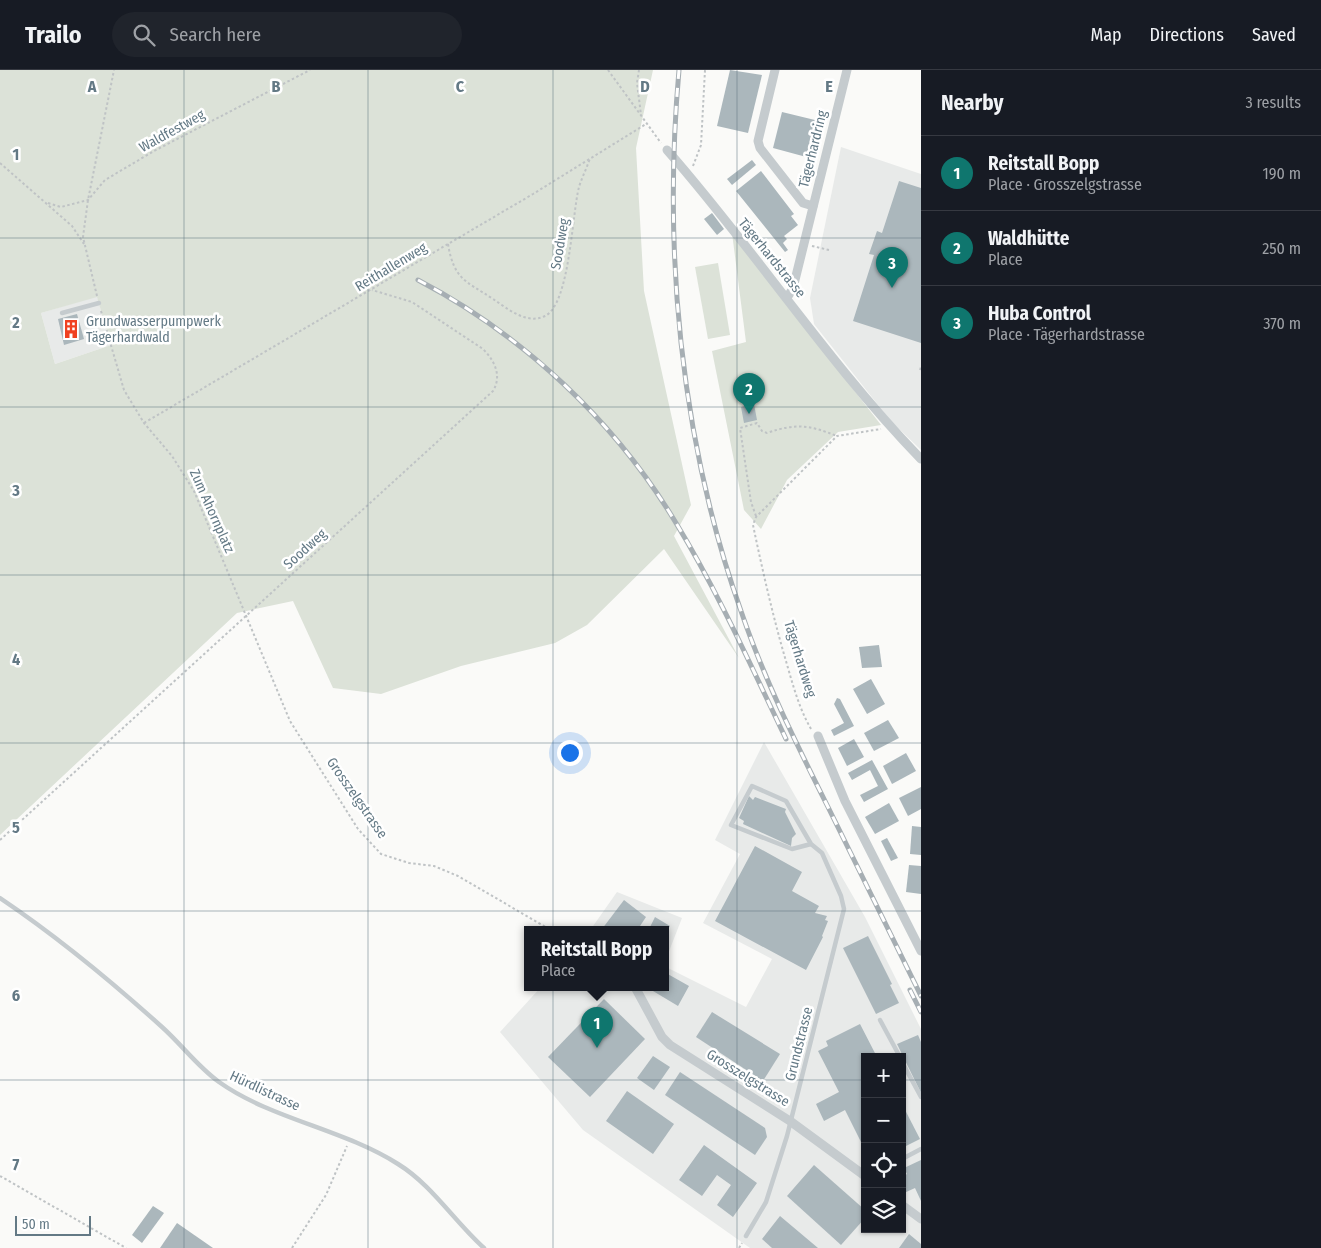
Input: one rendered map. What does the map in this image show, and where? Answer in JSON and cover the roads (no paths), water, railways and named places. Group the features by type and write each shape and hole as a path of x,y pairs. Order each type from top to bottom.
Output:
{"street":[{"name":"Tägerhardring","path":"775,70 758,141 760,148 803,203 813,206"},
{"name":"Tägerhardring","path":"787,298 793,288 847,70"},
{"name":"Tägerhardstrasse","path":"667,150 891,428 921,459"},
{"path":"818,736 845,801 921,952"},
{"name":"Grosszelgstrasse","path":"637,991 662,1037 670,1045 790,1121 861,1173"},
{"path":"906,1208 921,1220"}],"lane":[{"path":"62,312 98,303"},
{"path":"752,786 786,800 811,844 792,849 731,825 752,786"},
{"name":"Grundstrasse","path":"746,1236 766,1202 790,1121 844,909 842,896 822,853 811,844"},
{"name":"Hürdlistrasse","path":"0,898 49,931 83,958 168,1032 218,1081 250,1099 349,1139 406,1169 484,1248"},
{"path":"880,1020 898,1053"},
{"path":"906,1069 921,1097"},
{"path":"906,1157 921,1149"}],"railway":[{"path":"679,70 673,206 681,344 690,412 703,479 720,546 741,611 770,686 921,996"},
{"path":"418,280 457,302 530,354 564,384 625,450 652,486 691,549 734,630 786,739"},
{"path":"910,990 921,1012"}],"place":[{"name":"Huba Control","path":"892,288"},
{"name":"Grundwasserpumpwerk Tägerhardwald","path":"71,329"},
{"name":"Waldhütte","path":"749,414"},
{"name":"Reitstall Bopp","path":"597,1048"}]}
